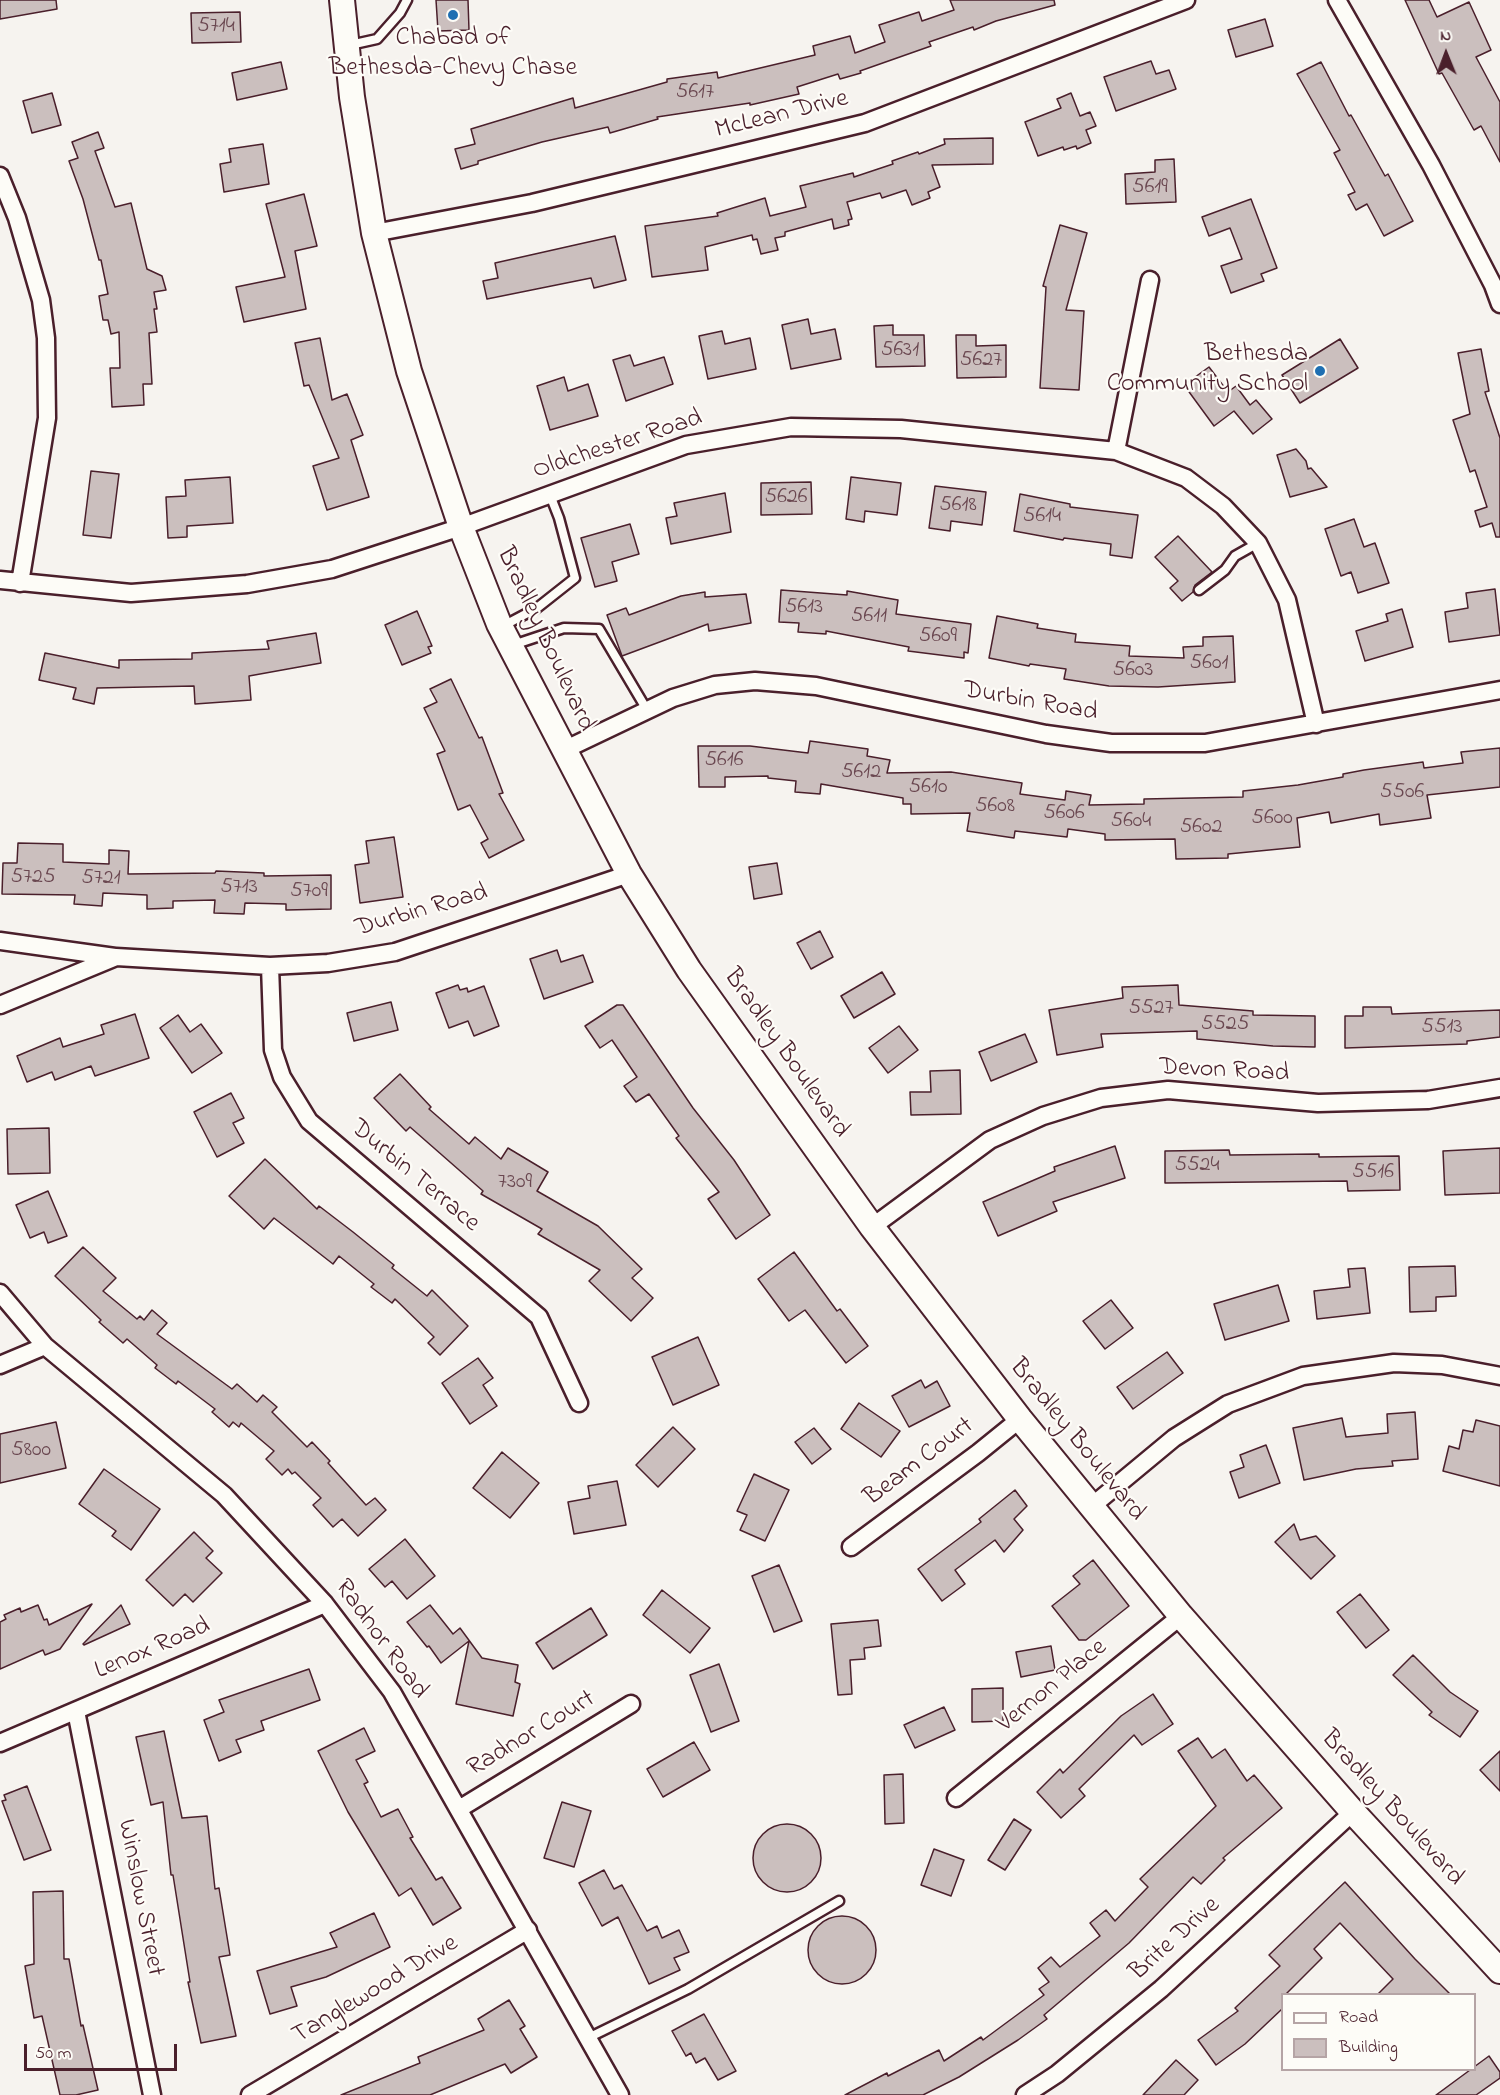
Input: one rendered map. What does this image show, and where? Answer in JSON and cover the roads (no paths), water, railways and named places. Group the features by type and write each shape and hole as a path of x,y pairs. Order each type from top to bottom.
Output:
{"main road":[{"name":"Bradley Boulevard","path":"342,0 352,97 374,232 409,371 461,527 505,637 629,874 690,970 872,1227 1020,1419 1181,1616 1353,1812 1497,1962"}],"street":[{"name":"McLean Drive","path":"374,232 532,202 865,123 1186,0"},
{"path":"1337,0 1431,165 1493,285 1500,304"},
{"path":"0,176 17,218 41,300 46,338 47,418 20,583"},
{"path":"1116,451 1150,280"},
{"name":"Oldchester Road","path":"0,580 131,593 247,584 332,569 461,527 686,445 791,427 901,429 1116,451 1186,478 1223,506 1258,543 1287,600 1316,724"},
{"name":"Durbin Road","path":"564,750 672,698 715,685 755,681 816,686 1046,734 1111,743 1204,743 1500,690"},
{"name":"Durbin Road","path":"0,941 116,957 270,966 328,963 395,952 629,874"},
{"name":"Durbin Road","path":"0,1005 116,957"},
{"name":"Durbin Terrace","path":"270,966 273,1050 282,1077 309,1121 539,1317 579,1403"},
{"name":"Devon Road","path":"872,1227 990,1140 1043,1116 1101,1098 1168,1090 1318,1103 1428,1100 1500,1088"},
{"name":"Radnor Road","path":"0,1293 45,1346 224,1495 325,1604 392,1692 620,2095"},
{"path":"0,1365 45,1346"},
{"path":"1092,1506 1174,1438 1228,1404 1303,1376 1394,1363 1442,1365 1500,1376"},
{"name":"Beam Court","path":"851,1547 1020,1419"},
{"name":"Lenox Road","path":"0,1743 325,1604"},
{"name":"Vernon Place","path":"956,1798 1181,1616"},
{"name":"Radnor Court","path":"459,1809 631,1704"},
{"name":"Winslow Street","path":"76,1711 152,2095"},
{"name":"Brite Drive","path":"1025,2095 1058,2074 1161,1989 1353,1812"},
{"name":"Tanglewood Drive","path":"250,2095 528,1930"}],"lane":[{"path":"347,45 377,39 400,14 407,0"},
{"path":"505,637 575,578 559,518 550,495"},
{"path":"1199,590 1225,570 1235,556 1258,543"},
{"path":"505,637 564,628 599,629 648,710"},
{"path":"588,2038 688,1989 839,1901"}],"place":[{"name":"Chabad of Bethesda-Chevy Chase","path":"453,15"},
{"name":"Bethesda Community School","path":"1320,371"}]}
